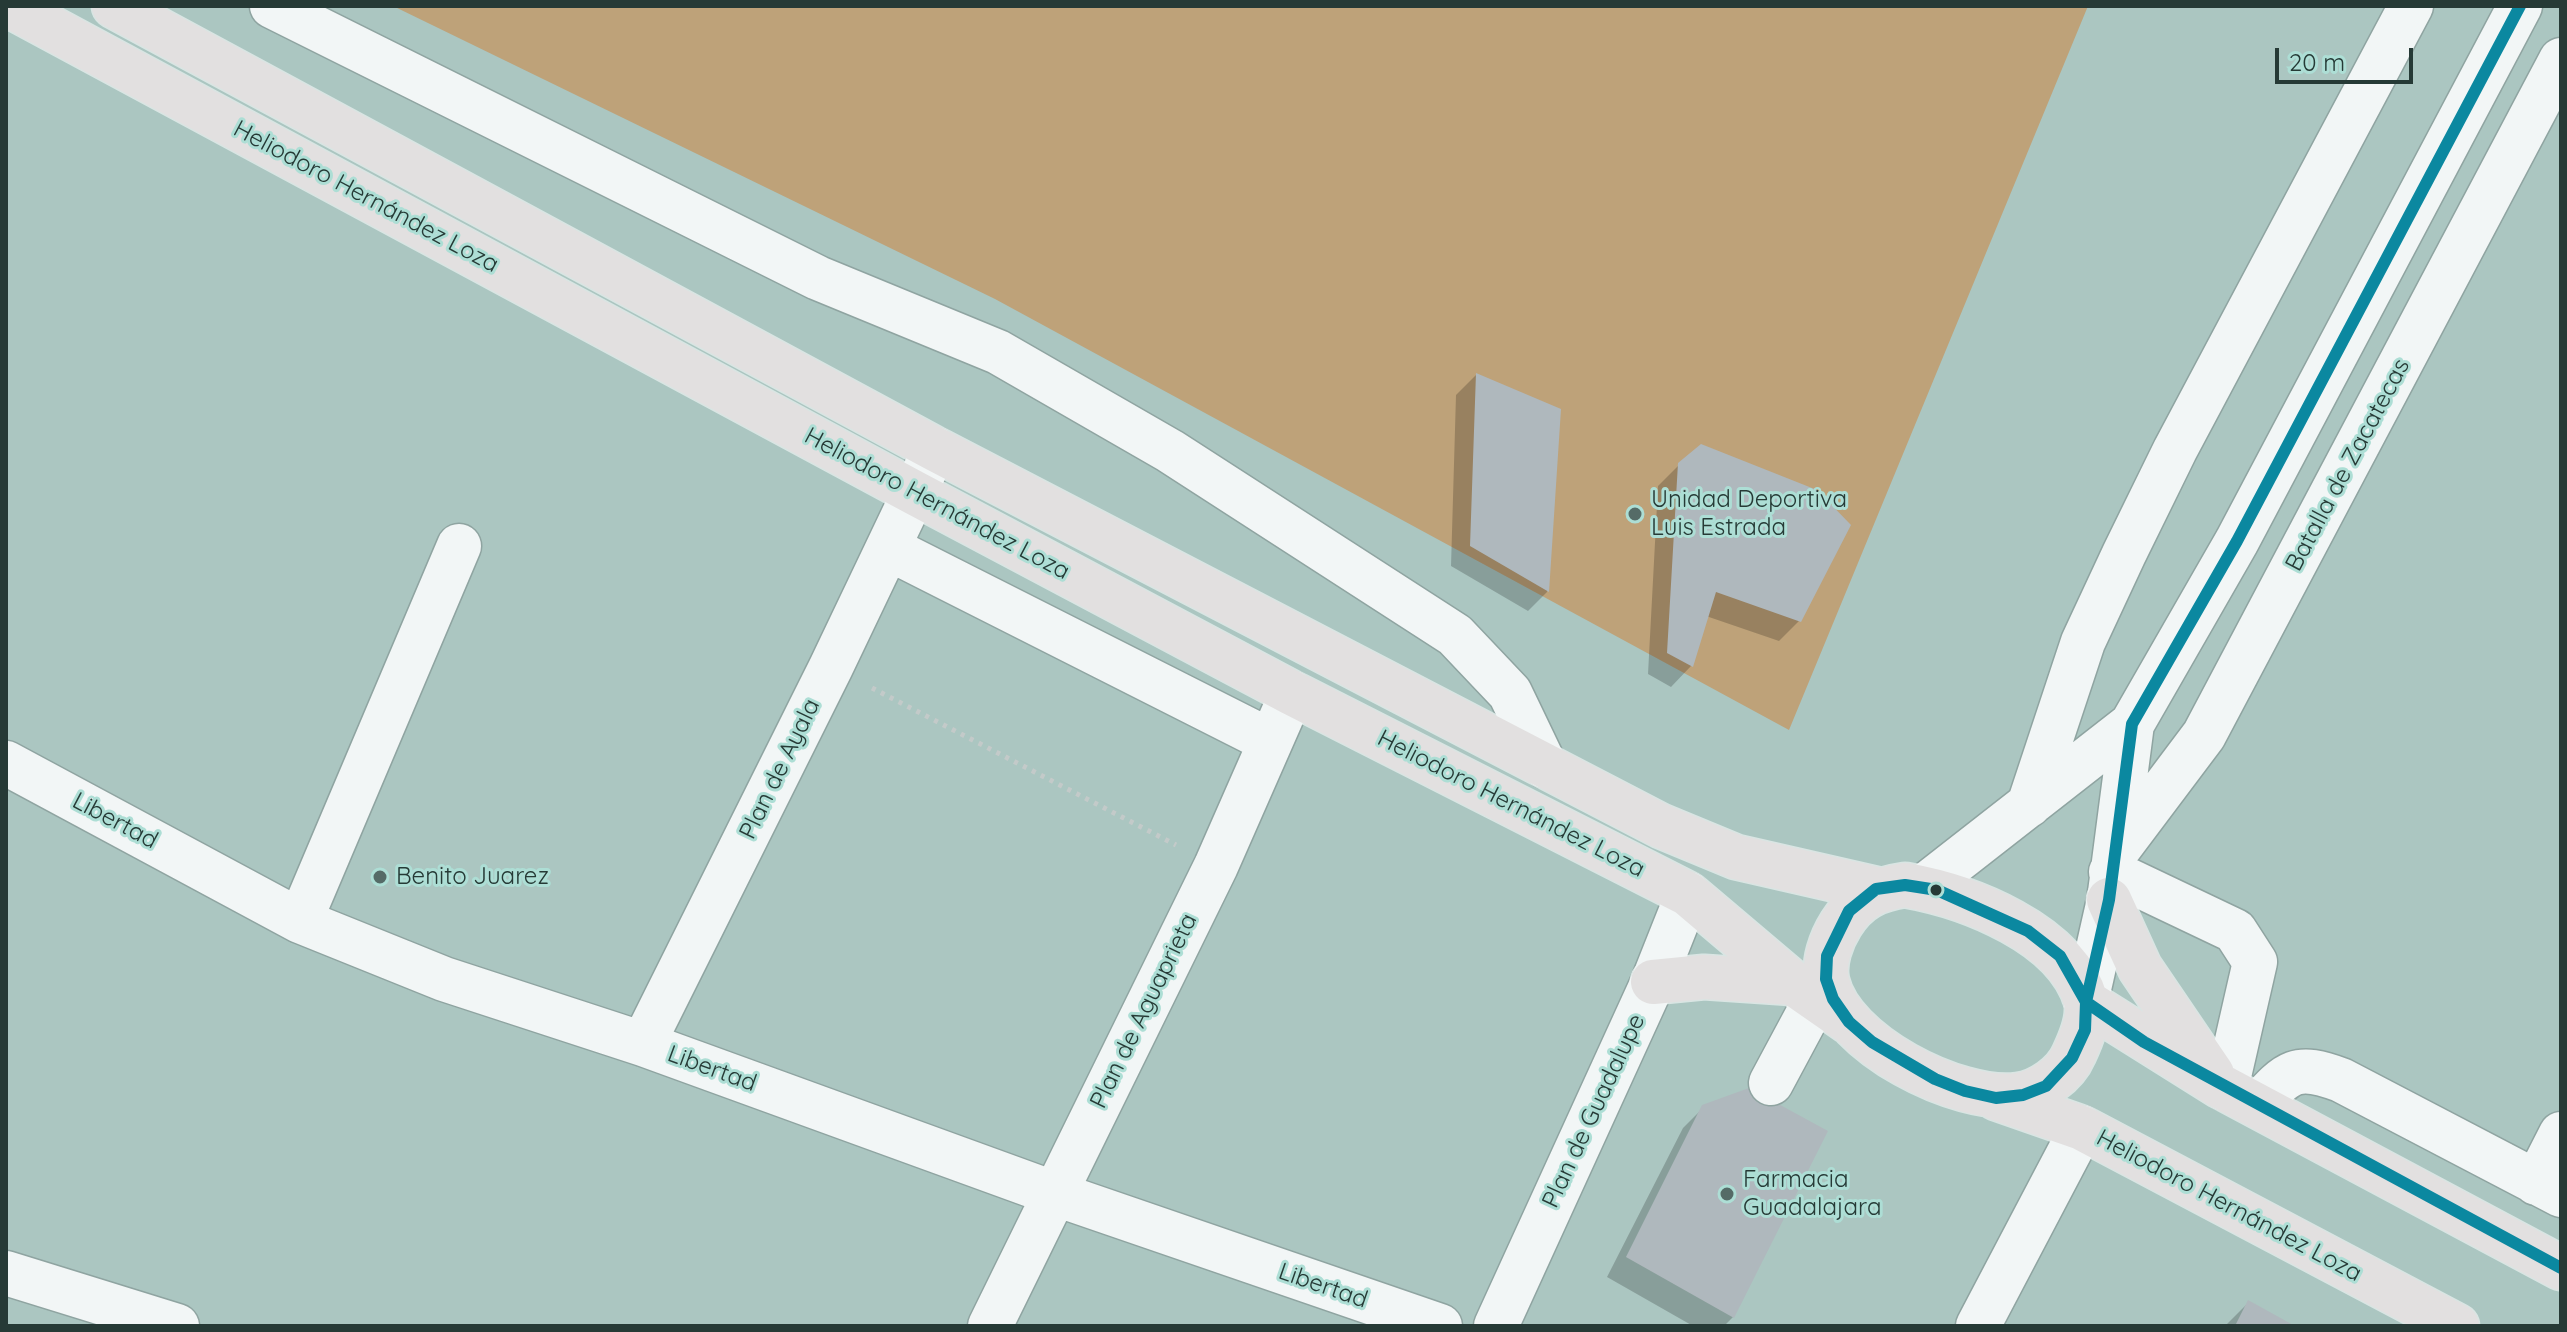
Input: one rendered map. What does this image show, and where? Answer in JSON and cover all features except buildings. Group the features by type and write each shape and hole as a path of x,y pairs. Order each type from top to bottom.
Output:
{"main road":[{"name":"Heliodoro Hernández Loza","path":"10,6 1292,693 1688,894 1819,1001"},
{"name":"Heliodoro Hernández Loza","path":"114,6 935,449 1661,826 1736,857 1876,889"},
{"path":"2111,876 2140,968 2235,1093"},
{"path":"1653,982 1704,977 1819,1001 1833,999 1826,979 1827,956 1849,911 1876,889 1905,885 1937,890 2028,931 2060,956 2086,1002 2235,1093 2561,1268"},
{"path":"1819,1001 1872,1042 1935,1079 1996,1098 2023,1095 2046,1086 2072,1058 2085,1030 2086,1002"},
{"name":"Heliodoro Hernández Loza","path":"1996,1098 2082,1128 2457,1326"}],"street":[{"path":"272,6 818,278 998,352 1170,451 1455,635 1510,693 1545,766"},
{"path":"2029,805 2083,642 2124,554 2175,450 2411,6"},
{"path":"1922,888 2132,724 2237,541 2520,6"},
{"name":"Batalla de Zacatecas","path":"2111,876 2204,735 2561,60"},
{"name":"Plan de Ayala","path":"643,1044 831,667 935,449"},
{"path":"300,921 459,546"},
{"path":"888,548 1270,741"},
{"name":"Plan de Aguaprieta","path":"990,1326 1216,866 1292,693"},
{"path":"2086,1002 2111,876 2132,724"},
{"name":"Libertad","path":"6,763 300,921 444,979 643,1044 1053,1193 1440,1326"},
{"path":"2111,876 2235,931 2255,962 2235,1093 2312,1069 2341,1080 2549,1189 2561,1134"},
{"name":"Plan de Guadalupe","path":"1496,1326 1653,982 1688,894"},
{"path":"1771,1083 1819,1001"},
{"path":"1978,1326 2082,1128"},
{"path":"6,1273 177,1326"}],"path":[{"path":"831,667 1216,866"}],"shaded area":[{"name":"Unidad Deportiva Luis Estrada","path":"393,6 2088,6 1789,730 995,299"}],"transit line":[{"path":"2520,6 2237,541 2132,724 2109,900 2086,1002 2085,1030 2072,1058 2046,1086 2023,1095 1996,1098 1965,1091 1935,1079 1872,1042 1849,1022 1833,999 1826,979 1827,956 1849,911 1876,889 1905,885 1937,890 2028,931 2060,956 2086,1002 2144,1042 2561,1268"}],"place":[{"name":"Unidad Deportiva Luis Estrada","path":"1635,514"},
{"name":"Benito Juarez","path":"380,877"},
{"name":"Farmacia Guadalajara","path":"1727,1194"}]}
